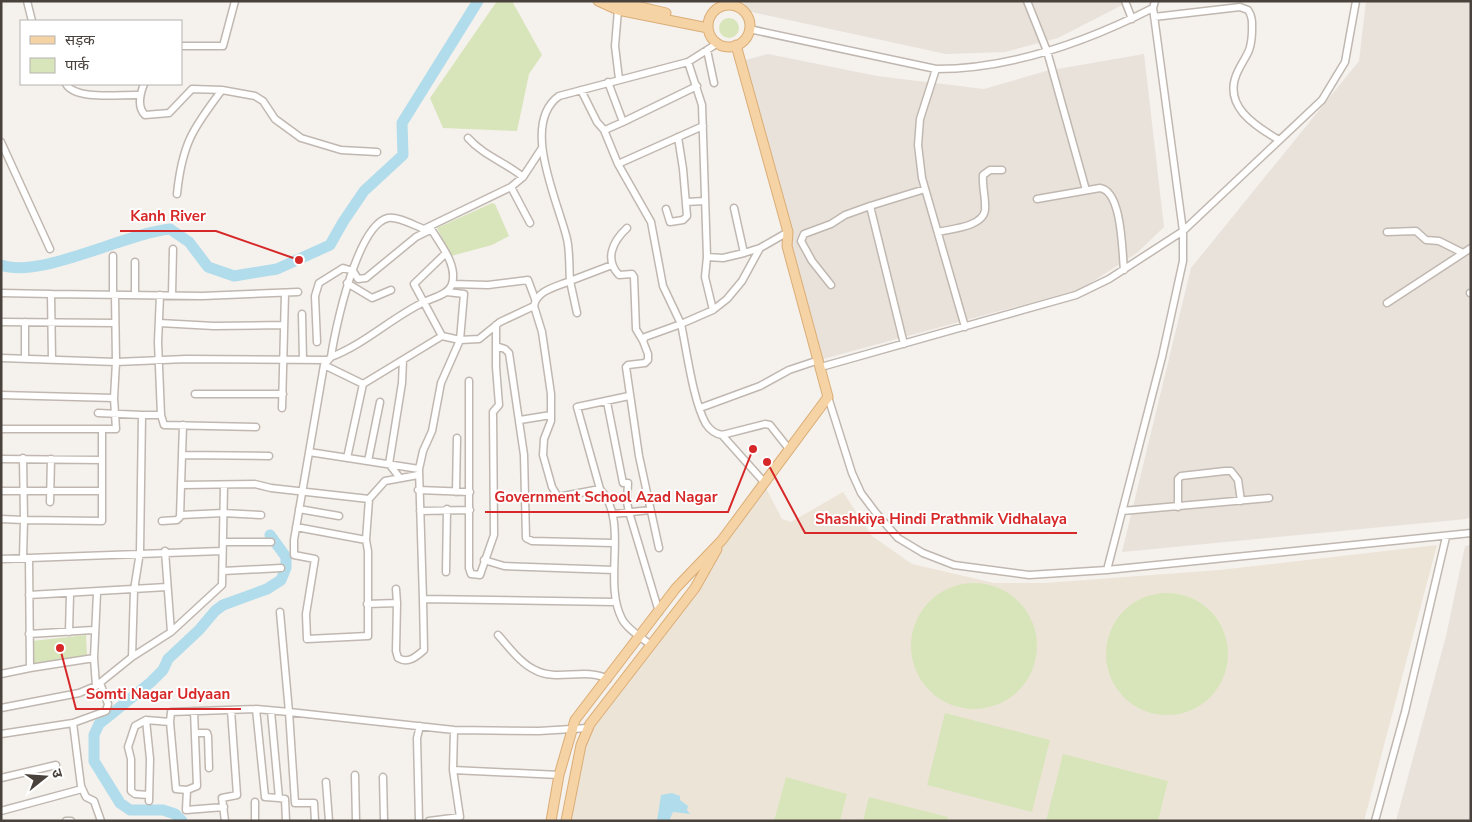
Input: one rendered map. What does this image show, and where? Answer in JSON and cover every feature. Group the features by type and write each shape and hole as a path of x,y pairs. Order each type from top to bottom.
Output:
{"main road":[{"path":"598,1 708,25"},
{"path":"724,4 736,6 744,12 749,20 746,38 736,45 726,46 718,43 711,36 708,25 712,14 724,4"},
{"path":"566,821 580,745 588,728 695,588 722,540 828,397 787,246 788,232 736,45"},
{"path":"551,821 559,775 574,724 676,588 722,540"}],"street":[{"path":"27,1 32,20"},
{"path":"182,46 223,46 235,1"},
{"path":"1027,1 1047,51 1086,190"},
{"path":"1124,1 1132,19"},
{"path":"700,408 760,386 789,370 904,344 1076,295 1124,270 1183,231 1322,100 1345,62 1356,1"},
{"path":"617,5 615,46 619,79"},
{"path":"749,29 936,69 991,65 1047,51 1132,19 1154,5"},
{"path":"1107,570 1162,357 1181,274 1183,231 1158,64 1154,5"},
{"path":"1154,16 1240,7 1248,10 1252,24 1251,51 1238,70 1234,92 1246,118 1279,140"},
{"path":"577,313 570,281 567,240 542,148 541,125 548,106 560,96 688,62 718,43"},
{"path":"707,50 714,83"},
{"path":"688,62 702,104 707,257 705,277 713,310"},
{"path":"936,69 920,119 918,145 925,189 966,326"},
{"path":"608,82 622,122"},
{"path":"67,85 69,89 79,94 140,94"},
{"path":"144,85 140,94 142,112 145,116 169,113 192,89 222,90 255,96 263,102 275,119 301,138 341,150 377,152"},
{"path":"604,130 697,86"},
{"path":"178,194 180,165 194,128 222,90"},
{"path":"581,90 597,122 604,130 618,164 651,222 663,286 681,324 700,408 707,425 715,433 722,435 764,424 770,425 789,449"},
{"path":"618,164 703,126"},
{"path":"666,209 670,222 683,220 687,216 678,136"},
{"path":"468,138 486,154 523,177"},
{"path":"1,142 50,249"},
{"path":"317,342 315,296 319,283 340,269 352,271 361,280 370,276 416,237 430,228 511,187 523,177 542,148"},
{"path":"938,232 966,226 981,218 985,208 983,175 990,170 1002,170"},
{"path":"511,187 530,223"},
{"path":"1037,199 1106,188 1116,202 1124,270"},
{"path":"831,285 812,261 802,238 808,232 831,224 845,215 925,189"},
{"path":"686,202 706,201"},
{"path":"870,206 904,344"},
{"path":"734,208 744,252"},
{"path":"419,472 384,481 369,499 366,540 368,551 367,604 369,634 367,637 307,639 306,614 315,559 294,555 296,527 328,361 347,283 364,243 379,222 389,217 414,227 430,228"},
{"path":"430,228 446,253 452,268 452,284 447,292"},
{"path":"626,228 611,250 612,265 619,275 632,274 634,277 636,329 643,341 648,360 645,363 627,366 629,396 659,548"},
{"path":"1387,232 1416,231 1426,240 1439,240 1463,253"},
{"path":"707,257 723,258 760,248 788,232"},
{"path":"643,341 647,334 681,324 713,310 736,290 760,248"},
{"path":"1388,303 1471,248"},
{"path":"172,295 173,249"},
{"path":"442,336 423,302 414,281 446,253"},
{"path":"1,429 116,428 113,256"},
{"path":"135,262 135,294"},
{"path":"347,458 363,384 442,336 460,340 479,339 496,325 535,303 541,293 612,265"},
{"path":"452,284 481,286 528,280 535,303 551,394 551,415 544,439 543,456 555,495 558,497 600,489"},
{"path":"347,283 372,298 391,290"},
{"path":"1,293 259,296 298,292"},
{"path":"1,358 116,362 159,360 328,361 364,342 388,323 423,302 447,292 464,294 460,340 441,383 432,431 423,451 419,472 418,490 424,650 416,657 405,660 400,660 396,655 396,589"},
{"path":"282,408 285,293"},
{"path":"51,294 53,322 52,359"},
{"path":"160,295 159,360 164,425 256,427"},
{"path":"302,314 303,360"},
{"path":"1,322 115,323"},
{"path":"25,322 25,358"},
{"path":"159,323 214,326 284,325"},
{"path":"469,381 470,574 480,575 494,534 494,412 500,405 496,325"},
{"path":"496,346 505,349 508,353 520,420 524,455 526,538 532,541 613,543"},
{"path":"389,464 402,383 403,360"},
{"path":"328,361 363,384"},
{"path":"195,394 283,394"},
{"path":"1,395 114,398"},
{"path":"629,396 577,407 600,489 608,499 613,514 615,602 623,621 651,645"},
{"path":"828,397 852,473 861,493 898,538 923,553 954,565 999,573 1029,575 1107,570 1317,547 1446,537 1471,533"},
{"path":"368,461 380,402"},
{"path":"607,402 624,483 628,482 629,512 659,612"},
{"path":"98,414 162,415"},
{"path":"132,657 134,590 140,552 142,415"},
{"path":"520,420 551,415"},
{"path":"162,520 177,520 181,514 183,426"},
{"path":"1,519 102,521 102,429"},
{"path":"722,435 764,482"},
{"path":"456,492 457,438"},
{"path":"309,452 389,464 419,472"},
{"path":"183,455 269,456"},
{"path":"23,458 30,668"},
{"path":"1,459 102,460"},
{"path":"50,502 51,459"},
{"path":"389,464 399,474 400,478"},
{"path":"1178,506 1178,479 1181,476 1225,471 1231,472 1238,480 1241,500"},
{"path":"181,485 264,485 271,488 369,499"},
{"path":"1,708 79,694 98,684 132,657 171,632 222,585 224,486"},
{"path":"418,490 470,492"},
{"path":"1,491 102,491"},
{"path":"1122,511 1269,498"},
{"path":"446,572 447,509"},
{"path":"299,510 340,516"},
{"path":"420,511 470,510"},
{"path":"613,514 650,510"},
{"path":"181,514 223,512 260,514"},
{"path":"296,527 366,540"},
{"path":"1375,821 1404,712 1446,537"},
{"path":"222,542 271,542"},
{"path":"1,559 222,550"},
{"path":"165,551 171,632"},
{"path":"484,560 504,566 614,570"},
{"path":"223,571 281,568"},
{"path":"29,595 97,593 168,587"},
{"path":"1,734 72,723 108,709 98,684 94,658 93,630 97,593"},
{"path":"69,632 70,594"},
{"path":"423,599 615,602"},
{"path":"367,604 396,603"},
{"path":"280,612 295,803 314,803 315,821"},
{"path":"29,634 93,630"},
{"path":"498,635 525,664 536,671 553,674 588,673 608,679"},
{"path":"1,674 94,658"},
{"path":"194,711 198,786 186,790 176,789 170,722 171,712 194,711 256,709 454,730 539,731 574,724 588,728"},
{"path":"256,709 264,797 285,799 286,821"},
{"path":"225,821 222,798 237,796 231,710"},
{"path":"271,711 278,798"},
{"path":"146,720 150,759 149,798 131,791 131,759 128,751 135,726 146,720 170,722"},
{"path":"72,723 82,789 86,797 94,801 101,821"},
{"path":"419,821 417,738 420,726"},
{"path":"429,821 460,819 453,770 454,730"},
{"path":"195,733 207,733 209,768"},
{"path":"1,778 56,765"},
{"path":"453,770 559,775"},
{"path":"355,775 356,821"},
{"path":"383,777 384,821"},
{"path":"326,782 329,821"},
{"path":"1,811 82,789"},
{"path":"186,790 186,810 224,807"},
{"path":"254,802 255,821"},
{"path":"66,821 71,821"}],"shaded area":[{"path":"742,1 1130,1 1058,38 1005,52 946,54 751,12"},
{"path":"1366,1 1471,1 1471,517 1122,552 1191,268 1359,61"},
{"path":"768,54 877,76 984,89 1046,71 1144,54 1164,227 1137,253 1081,289 823,359 742,61"},
{"path":"766,488 782,519 791,522 843,492 872,536 912,564 994,583 1045,583 1219,570 1437,545 1364,821 563,821 582,725"},
{"path":"1471,545 1471,821 1396,821 1446,636 1465,546"}],"green space":[{"path":"497,1 512,1 542,55 529,74 517,131 443,128 430,98"},
{"path":"725,18 733,18 739,24 739,32 733,38 725,38 719,32 719,24"},
{"path":"492,203 495,204 509,236 492,245 451,256 437,228"},
{"path":"974,583 998,588 1019,601 1032,622 1037,646 1032,670 1019,691 998,704 974,709 950,704 929,691 916,670 911,646 916,622 929,601 950,588"},
{"path":"1167,593 1179,594 1190,598 1210,611 1223,631 1227,642 1227,666 1223,677 1210,697 1190,710 1179,714 1167,715 1155,714 1144,710 1124,697 1111,677 1107,666 1106,654 1107,642 1111,631 1124,611 1144,598 1155,594"},
{"path":"86,635 87,656 34,663 32,641"},
{"path":"945,713 1050,740 1032,812 927,785"},
{"path":"1063,754 1168,781 1158,821 1046,821"},
{"path":"786,777 847,794 840,821 774,821"},
{"path":"869,797 948,817 947,821 863,821"}],"water":[{"path":"672,793 680,796 680,800 688,806 687,810 690,814 673,812 669,821 657,821 661,795"}],"waterway":[{"path":"1,265 18,268 38,266 170,229 189,242 208,267 234,276 277,269 330,245 364,191 403,155 402,123 478,1"},
{"path":"182,821 175,814 163,810 130,810 120,803 94,761 94,735 99,724 151,682 163,670 168,659 199,630 215,611 223,605 267,589 281,580 286,568 286,557 270,535"}],"place":[{"name":"Kanh River","path":"299,260"},
{"name":"Government School Azad Nagar","path":"753,449"},
{"name":"Shashkiya Hindi Prathmik Vidhalaya","path":"767,462"},
{"name":"Somti Nagar Udyaan","path":"60,648"}]}
